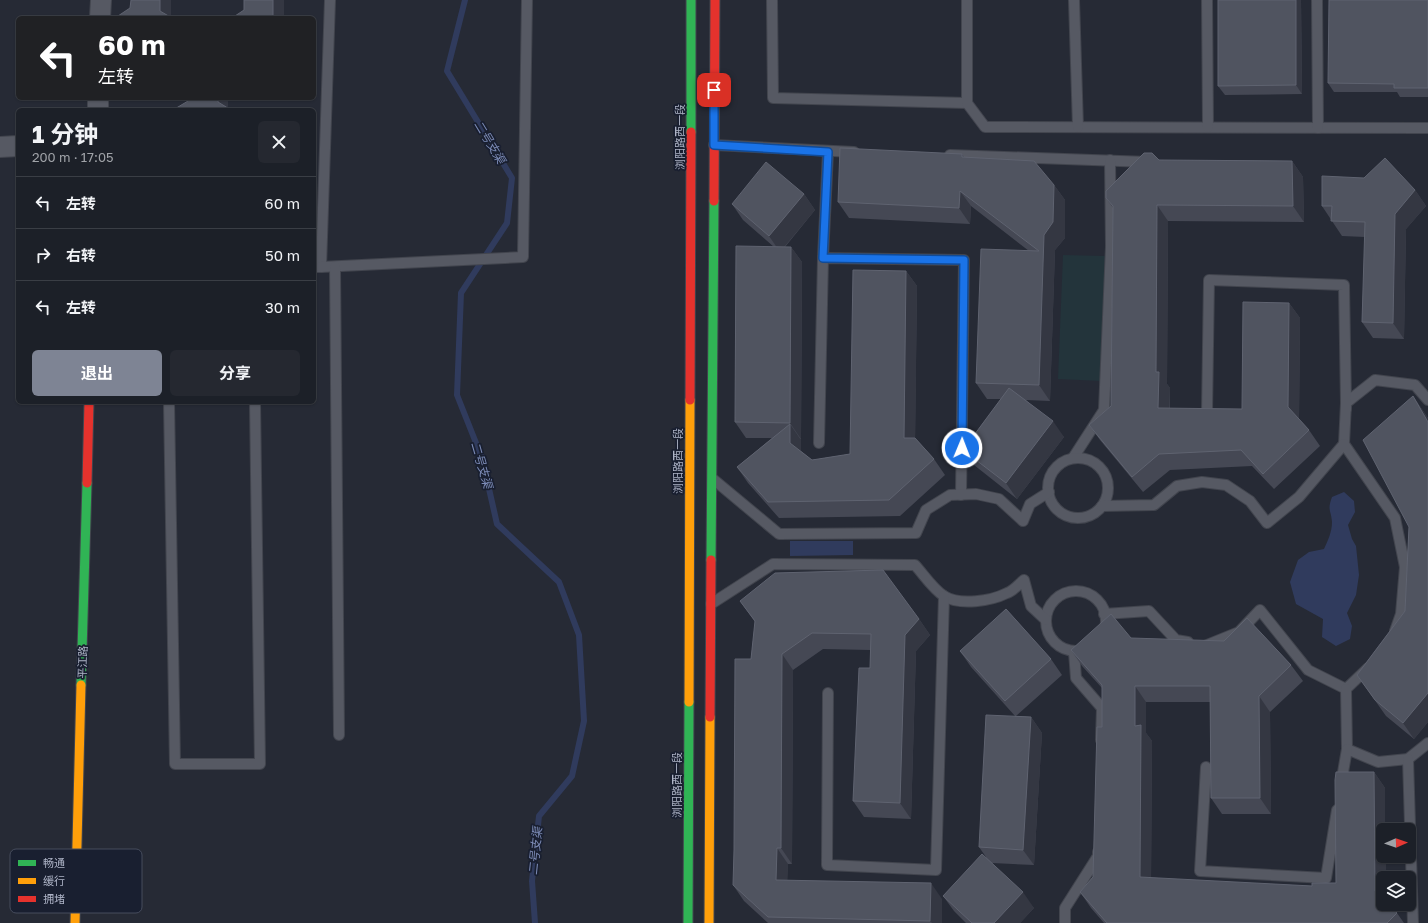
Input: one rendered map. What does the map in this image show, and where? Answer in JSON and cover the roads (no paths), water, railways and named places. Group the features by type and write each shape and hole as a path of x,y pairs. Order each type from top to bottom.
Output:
{"street":[{"path":"100,16 101,0"},
{"name":"浏阳路西一段","path":"688,923 691,0"},
{"path":"710,923 714,0"},
{"path":"0,147 16,146"},
{"name":"平江路","path":"77,849 89,404"},
{"name":"平江路","path":"75,913 75,923"}],"lane":[{"path":"330,0 318,267 523,257 527,0"},
{"path":"772,0 773,98 967,103"},
{"path":"966,0 967,103 985,127 1428,128"},
{"path":"1074,0 1078,127"},
{"path":"1207,0 1208,127"},
{"path":"1318,0 1318,128"},
{"path":"714,145 867,153"},
{"path":"819,443 823,258 828,152"},
{"path":"937,155 1157,162"},
{"path":"1073,458 1104,410 1111,248 1110,160"},
{"path":"823,258 964,260 961,495"},
{"path":"335,267 340,735"},
{"path":"1207,412 1210,280 1344,285 1346,404 1344,444 1395,518 1405,567 1401,614 1391,643"},
{"path":"1346,404 1375,380 1414,385 1428,400"},
{"path":"169,404 176,764 260,764 255,404"},
{"path":"1102,506 1154,505 1177,486 1202,482 1226,485 1250,501 1267,523 1298,497 1344,444"},
{"path":"1073,458 1083,458 1093,462 1101,468 1106,477 1108,486 1107,497 1102,506 1095,513 1086,517 1077,518 1068,516 1053,504 1049,496 1050,477 1056,468 1063,462 1073,458"},
{"path":"712,478 779,534 916,534 926,510 950,495 976,494 1000,499 1023,521 1030,504 1049,492"},
{"path":"711,604 773,564 915,565 931,584 944,596 956,601 984,601 1008,593 1024,580 1031,606 1046,620"},
{"path":"1070,592 1080,592 1090,595 1104,610 1104,614 1106,620 1100,639 1092,646 1084,650 1074,652 1065,650 1057,645 1049,634 1046,620 1048,611 1053,602 1061,595 1070,592"},
{"path":"828,693 827,865 936,870 944,596"},
{"path":"1104,614 1149,611 1176,640 1208,645 1239,632 1260,610 1308,670 1346,689"},
{"path":"1074,652 1076,678 1102,708 1101,747"},
{"path":"1206,767 1200,871 1326,878 1347,749 1346,689 1376,661"},
{"path":"1347,749 1378,762 1408,759 1428,743"},
{"path":"1408,759 1413,923"},
{"path":"1065,923 1065,908 1098,856 1099,841"}],"water":[{"path":"1344,492 1354,501 1355,512 1348,525 1352,539 1356,546 1359,575 1356,595 1347,613 1352,626 1350,639 1336,646 1322,637 1323,619 1296,604 1290,582 1298,560 1309,552 1324,549 1330,536 1332,522 1330,508 1332,497"},
{"path":"790,541 853,541 853,555 790,556"}],"waterway":[{"name":"二号支渠","path":"465,0 447,71 512,178 507,223 461,293 457,395 482,458 497,524 559,582 579,635 584,721 572,776 539,816 532,881 535,923"}]}
